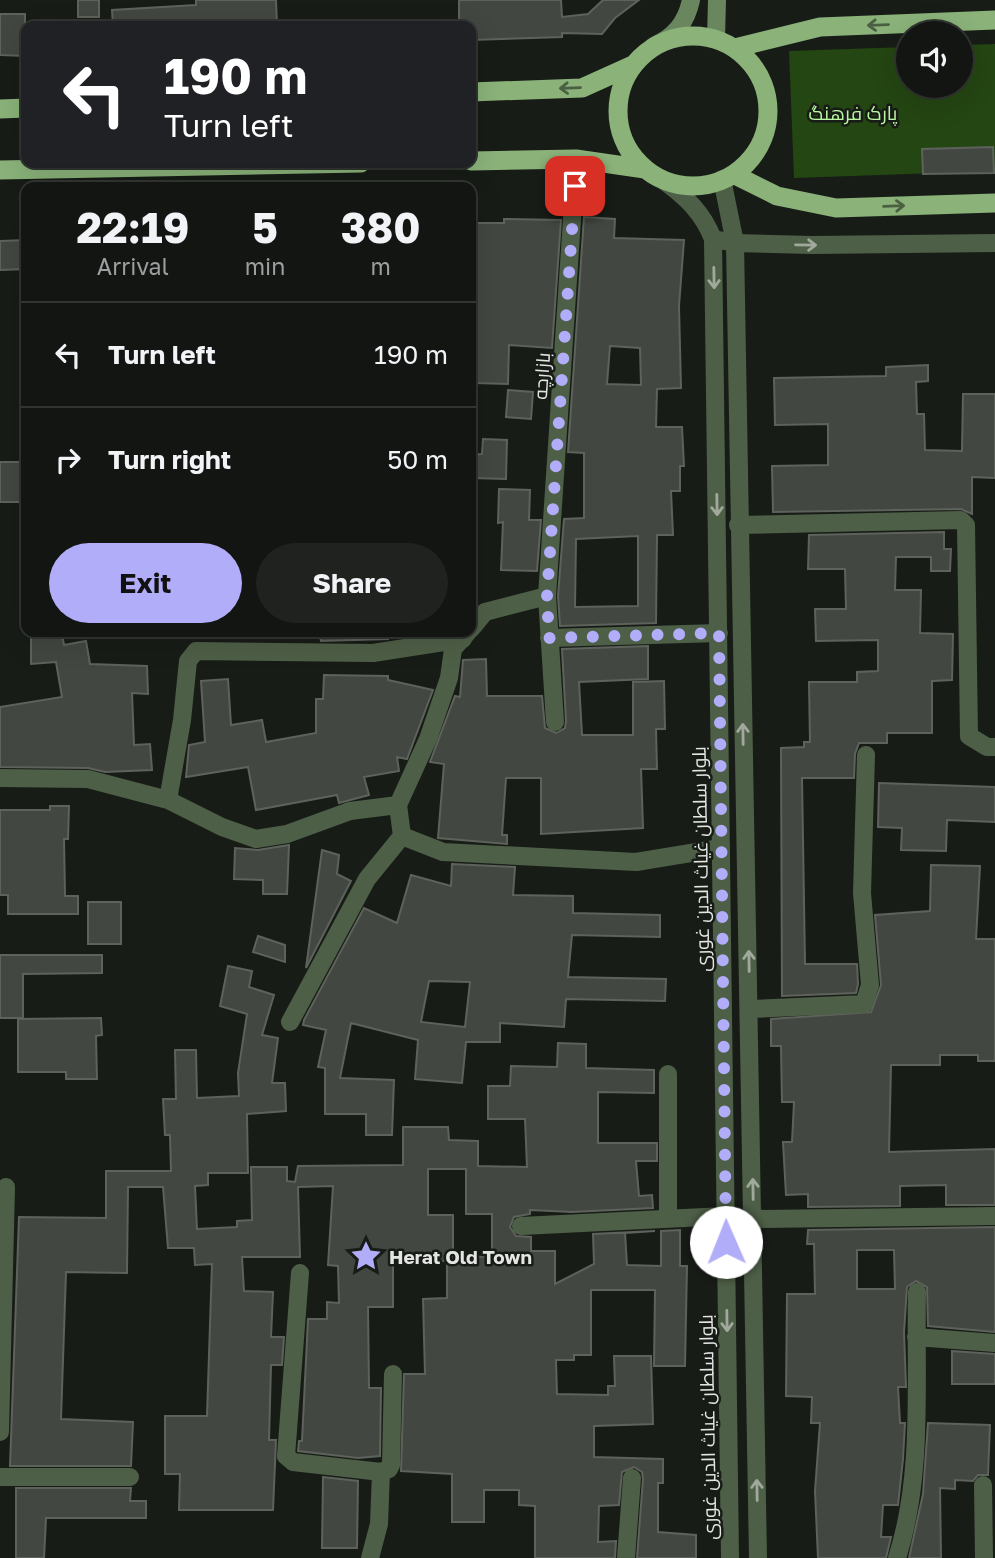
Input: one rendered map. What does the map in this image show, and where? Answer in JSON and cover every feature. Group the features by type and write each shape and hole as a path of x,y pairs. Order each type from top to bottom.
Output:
{"highway":[{"path":"736,48 820,27 995,20"},
{"path":"476,92 582,88 633,65 654,46 674,37 695,35 716,38 736,48 754,65 766,87 770,111 765,136 753,158 729,177 703,186 683,186 664,181 645,169 629,152 620,131 617,108 622,85 633,65"},
{"path":"0,109 21,108"},
{"path":"476,161 576,159 645,169"},
{"path":"0,170 103,168"},
{"path":"729,177 777,196 836,208 995,203"}],"main road":[{"path":"654,46 673,37 687,15 691,0"},
{"path":"716,38 717,0"}],"street":[{"name":"بازارچه","path":"555,722 547,596 576,159"},
{"path":"729,177 735,243 758,1558"},
{"name":"بلوار سلطان غیاث الدین غوری","path":"664,181 685,196 705,219 713,239 730,1558"},
{"path":"713,239 735,243 995,243"},
{"path":"738,525 961,520 966,525 969,736 988,747 995,747"},
{"path":"476,622 485,611 547,596"},
{"path":"549,638 719,633"},
{"path":"168,800 182,720 188,662 196,651 373,653 448,637"},
{"path":"290,1022 367,879 402,836 398,805 428,739 449,678 453,649 464,637"},
{"path":"750,1009 864,1004 870,985 862,893 866,755"},
{"path":"0,778 88,779 168,800 222,827 256,839 287,834 350,811 398,805"},
{"path":"402,836 443,852 636,862 721,848"},
{"path":"668,1074 668,1219"},
{"path":"0,1432 6,1187"},
{"path":"521,1226 725,1216"},
{"path":"753,1219 995,1216"},
{"path":"300,1273 286,1456 293,1462 381,1472 389,1469 393,1374"},
{"path":"897,1558 908,1522 916,1401 917,1292"},
{"path":"916,1337 995,1343"},
{"path":"370,1558 379,1524 381,1472"},
{"path":"0,1477 130,1477"},
{"path":"626,1558 632,1478"},
{"path":"983,1485 984,1558"}],"green space":[{"name":"پارک فرهنگ","path":"995,44 995,171 794,178 789,51 896,47 896,98 973,98 973,45"}],"building":[{"path":"78,0 99,0 99,17 78,17"},
{"path":"196,0 276,0 277,21 113,21 112,10 196,5"},
{"path":"459,0 561,0 562,17 588,14 603,0 639,0 615,18 602,34 562,33 562,37 476,40 476,21 459,21"},
{"path":"0,14 25,14 25,21 21,21 21,56 0,55"},
{"path":"993,147 994,173 923,174 922,149"},
{"path":"584,217 615,219 614,238 684,240 679,306 681,388 657,389 656,427 682,427 684,466 680,466 680,491 671,491 673,535 657,535 656,623 560,626 558,596 564,519 584,518 584,453 568,452","holes":["610,346 640,348 641,385 607,384","638,536 638,606 575,607 576,539"]},
{"path":"504,219 561,220 552,348 509,345 508,384 476,383 476,223 504,223"},
{"path":"21,240 21,269 0,270 0,241"},
{"path":"928,365 928,381 916,382 917,414 924,414 925,450 962,451 963,394 995,394 995,478 972,477 972,514 961,509 773,512 772,466 828,465 828,424 775,425 774,378 886,376 886,367"},
{"path":"508,390 533,392 531,419 506,417"},
{"path":"483,439 507,440 506,479 476,478 476,455 482,454"},
{"path":"0,462 21,462 21,502 0,502"},
{"path":"499,489 530,490 529,520 541,520 537,571 501,570 503,522 498,523"},
{"path":"944,532 944,549 951,549 950,571 931,571 931,557 896,557 895,590 921,590 920,633 953,634 952,680 932,681 932,733 887,733 887,743 859,743 855,754 854,778 802,778 805,964 857,964 856,993 782,996 781,748 804,747 804,742 810,742 809,682 857,682 857,672 878,671 878,640 816,641 815,609 846,609 845,569 808,569 809,535"},
{"path":"31,637 63,637 64,645 86,641 90,664 147,666 148,694 132,693 134,745 150,744 152,770 105,772 88,768 0,767 0,707 62,697 56,662 31,664"},
{"path":"320,637 388,639 321,641"},
{"path":"648,646 648,679 579,682 582,735 633,735 633,682 664,681 665,729 656,729 657,769 641,769 643,828 541,834 541,778 506,778 502,835 507,835 507,844 438,838 444,764 430,762 455,696 460,697 463,660 486,659 487,696 542,696 545,728 556,733 565,728 566,721 562,649"},
{"path":"324,675 388,676 388,680 433,690 407,759 397,757 399,771 364,777 369,795 339,803 337,795 256,810 248,767 186,777 189,745 205,742 201,681 228,679 231,725 262,720 266,742 316,733 316,699 323,699"},
{"path":"879,783 995,787 995,822 947,820 946,851 901,850 902,828 878,827"},
{"path":"50,806 69,806 68,839 64,839 65,896 78,896 78,914 8,914 8,895 0,895 0,810 50,810"},
{"path":"289,845 287,894 263,894 263,880 234,879 235,848 258,850"},
{"path":"322,850 339,855 337,874 351,881 306,968"},
{"path":"452,864 515,867 513,895 573,896 573,913 660,915 660,937 572,935 568,977 666,979 665,1001 566,999 564,1027 500,1023 500,1042 466,1042 462,1083 415,1079 418,1040 351,1023 340,1078 394,1080 392,1135 366,1135 366,1114 325,1114 325,1068 318,1067 326,1030 303,1025 304,1020 364,908 397,923 411,875 451,886","holes":["429,981 470,982 465,1027 421,1022"]},
{"path":"931,865 980,866 976,939 995,939 995,1061 978,1061 978,1055 940,1055 940,1065 891,1065 889,1152 995,1149 995,1205 946,1205 946,1185 900,1186 900,1206 808,1207 808,1194 786,1195 783,1142 792,1142 794,1102 782,1102 781,1046 771,1046 771,1019 871,1012 881,985 875,915 930,911"},
{"path":"88,902 121,902 121,944 88,944"},
{"path":"258,936 285,945 285,962 253,952"},
{"path":"0,955 102,955 102,973 23,974 23,1018 0,1018"},
{"path":"228,966 252,971 249,987 274,995 262,1035 278,1038 272,1083 285,1083 286,1111 247,1114 248,1173 208,1173 208,1185 195,1186 197,1229 237,1227 237,1221 252,1220 251,1167 287,1167 287,1181 295,1182 298,1166 403,1165 403,1127 448,1127 449,1140 478,1141 478,1166 527,1167 525,1119 488,1119 488,1086 510,1086 511,1066 557,1067 558,1043 586,1044 586,1068 654,1070 654,1093 598,1092 598,1143 657,1143 657,1161 636,1161 639,1196 652,1195 653,1208 572,1212 530,1210 530,1214 514,1217 510,1227 516,1236 531,1237 531,1251 555,1251 555,1284 594,1264 593,1234 655,1231 625,1233 627,1265 661,1266 661,1231 680,1230 680,1266 687,1266 685,1366 654,1366 655,1290 591,1290 591,1355 574,1355 574,1360 556,1360 557,1394 608,1395 608,1386 615,1386 614,1356 651,1356 653,1424 594,1426 594,1457 663,1459 663,1483 658,1483 658,1532 696,1535 696,1558 637,1558 643,1479 642,1472 634,1467 622,1472 619,1505 599,1506 598,1542 616,1541 615,1558 535,1558 535,1506 519,1505 519,1490 484,1490 484,1522 452,1522 452,1474 401,1471 404,1374 425,1374 423,1299 447,1298 447,1261 393,1261 393,1307 368,1307 369,1388 381,1388 380,1456 358,1458 298,1451 299,1441 302,1441 308,1319 327,1319 327,1302 339,1303 338,1266 328,1265 333,1186 298,1187 300,1257 242,1257 244,1291 273,1292 271,1337 284,1337 282,1365 271,1365 269,1440 276,1440 273,1510 179,1510 180,1474 165,1474 165,1416 207,1416 212,1264 195,1265 194,1248 168,1248 163,1187 128,1187 127,1273 66,1272 61,1419 133,1422 131,1466 10,1466 19,1217 106,1218 106,1171 171,1171 170,1135 165,1135 163,1099 176,1099 175,1050 196,1050 197,1098 239,1096 238,1073 247,1014 220,1006","holes":["428,1169 466,1169 466,1214 492,1214 492,1257 453,1256 453,1215 428,1215"]},
{"path":"101,1018 102,1035 96,1036 97,1079 66,1079 66,1072 18,1072 18,1019"},
{"path":"995,1227 995,1332 928,1326 927,1287 916,1281 907,1287 904,1332 906,1387 898,1387 900,1423 905,1423 903,1459 898,1505 883,1505 881,1537 891,1537 886,1558 818,1558 815,1491 820,1423 811,1423 812,1397 786,1396 787,1294 815,1294 814,1244 807,1244 808,1230","holes":["857,1250 894,1250 895,1289 857,1289"]},
{"path":"952,1351 995,1354 995,1384 952,1384"},
{"path":"928,1423 990,1425 988,1475 978,1475 973,1481 955,1480 955,1489 940,1488 941,1558 909,1558 923,1494"},
{"path":"323,1477 358,1481 357,1548 322,1548"},
{"path":"16,1488 131,1488 130,1501 146,1501 146,1518 46,1518 44,1558 16,1558"}],"place":[{"name":"Herat Old Town","path":"366,1256"}],"route":[{"path":"575,186 547,596 549,638 719,633 726,1242"}]}
